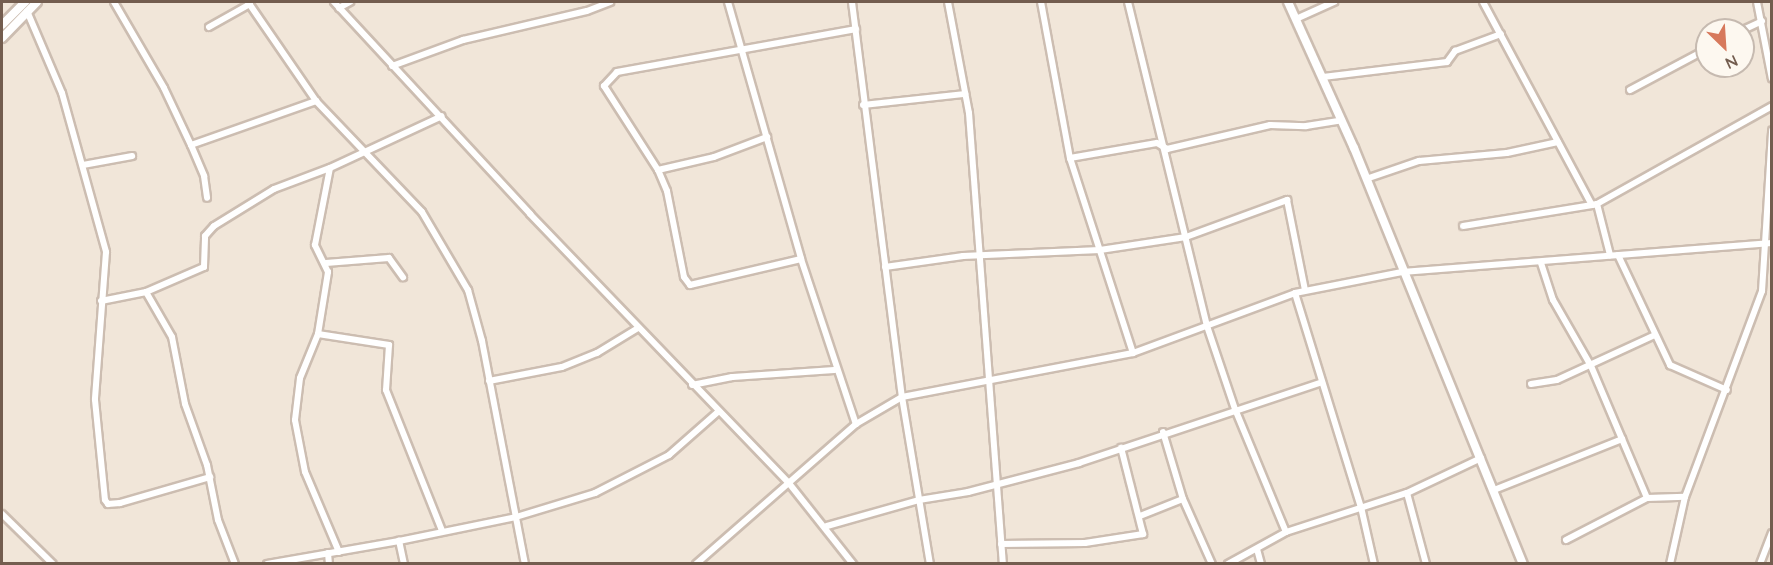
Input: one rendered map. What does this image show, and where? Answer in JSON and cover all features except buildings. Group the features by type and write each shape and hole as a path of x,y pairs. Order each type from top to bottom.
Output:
{"street":[{"path":"2,24 25,2"},
{"path":"2,38 37,2"},
{"path":"114,2 164,88 204,176 207,198"},
{"path":"334,2 638,328 788,482 827,526 853,564"},
{"path":"339,8 350,2"},
{"path":"392,66 463,40 587,11 610,2"},
{"path":"728,2 801,259 835,370 856,424"},
{"path":"852,2 863,105 902,397 930,564"},
{"path":"948,2 965,94 980,255 1003,564"},
{"path":"1041,2 1070,158 1132,353"},
{"path":"1128,2 1167,149 1207,326 1235,409 1286,532"},
{"path":"1287,2 1323,77 1366,179 1523,564"},
{"path":"1296,19 1334,2"},
{"path":"1483,2 1594,205 1610,255"},
{"path":"1757,2 1772,79"},
{"path":"209,27 249,3 316,101 422,212 468,290 489,381 525,564"},
{"path":"27,11 62,93 106,252 95,400 108,504 210,477"},
{"path":"1755,24 1762,21"},
{"path":"801,259 690,285 684,277 672,212 658,170 604,86 608,78 617,72 856,29"},
{"path":"1323,77 1447,62 1455,51 1501,34"},
{"path":"1630,90 1695,55"},
{"path":"863,105 965,94"},
{"path":"191,145 316,101"},
{"path":"1463,226 1594,205 1772,106"},
{"path":"101,301 147,292 204,267 205,236 214,226 274,189 330,168 442,116"},
{"path":"1070,158 1156,143 1167,149 1270,125 1306,126 1341,120"},
{"path":"1670,564 1685,497 1727,390 1762,291 1768,243 1772,130"},
{"path":"658,170 714,157 767,136"},
{"path":"1366,179 1419,161 1507,153 1558,142"},
{"path":"83,165 132,156"},
{"path":"330,168 315,245 326,263 326,304 318,334 300,378 295,420 305,472 339,552"},
{"path":"885,267 980,255 1100,250 1186,237 1287,200 1305,290"},
{"path":"696,564 856,424 902,397 1132,353 1305,290 1402,272 1768,243"},
{"path":"1618,255 1670,365 1727,390"},
{"path":"326,263 389,258 403,277"},
{"path":"1542,261 1553,300 1591,366 1647,498"},
{"path":"147,292 172,337 185,404 210,477 218,520 236,564"},
{"path":"1295,293 1361,507 1374,564"},
{"path":"489,381 562,367 597,353 638,328"},
{"path":"318,334 389,345 386,390 442,531"},
{"path":"1531,384 1557,380 1655,335"},
{"path":"692,385 732,377 835,370"},
{"path":"827,526 920,500 996,485 1121,448 1322,382"},
{"path":"267,564 399,541 516,517 627,479 669,455 718,412"},
{"path":"1164,432 1183,499 1212,564"},
{"path":"1494,490 1622,439"},
{"path":"1001,544 1121,539 1143,534 1121,448"},
{"path":"1228,564 1286,532 1407,493 1481,458"},
{"path":"1407,493 1426,564"},
{"path":"1566,540 1647,498 1685,497"},
{"path":"1140,516 1183,499"},
{"path":"2,514 53,564"},
{"path":"1760,564 1772,533"},
{"path":"399,541 404,564"},
{"path":"1257,549 1261,564"},
{"path":"328,553 329,564"}],"shaded area":[{"path":"2,2 1771,2 1771,563 2,563"}]}
